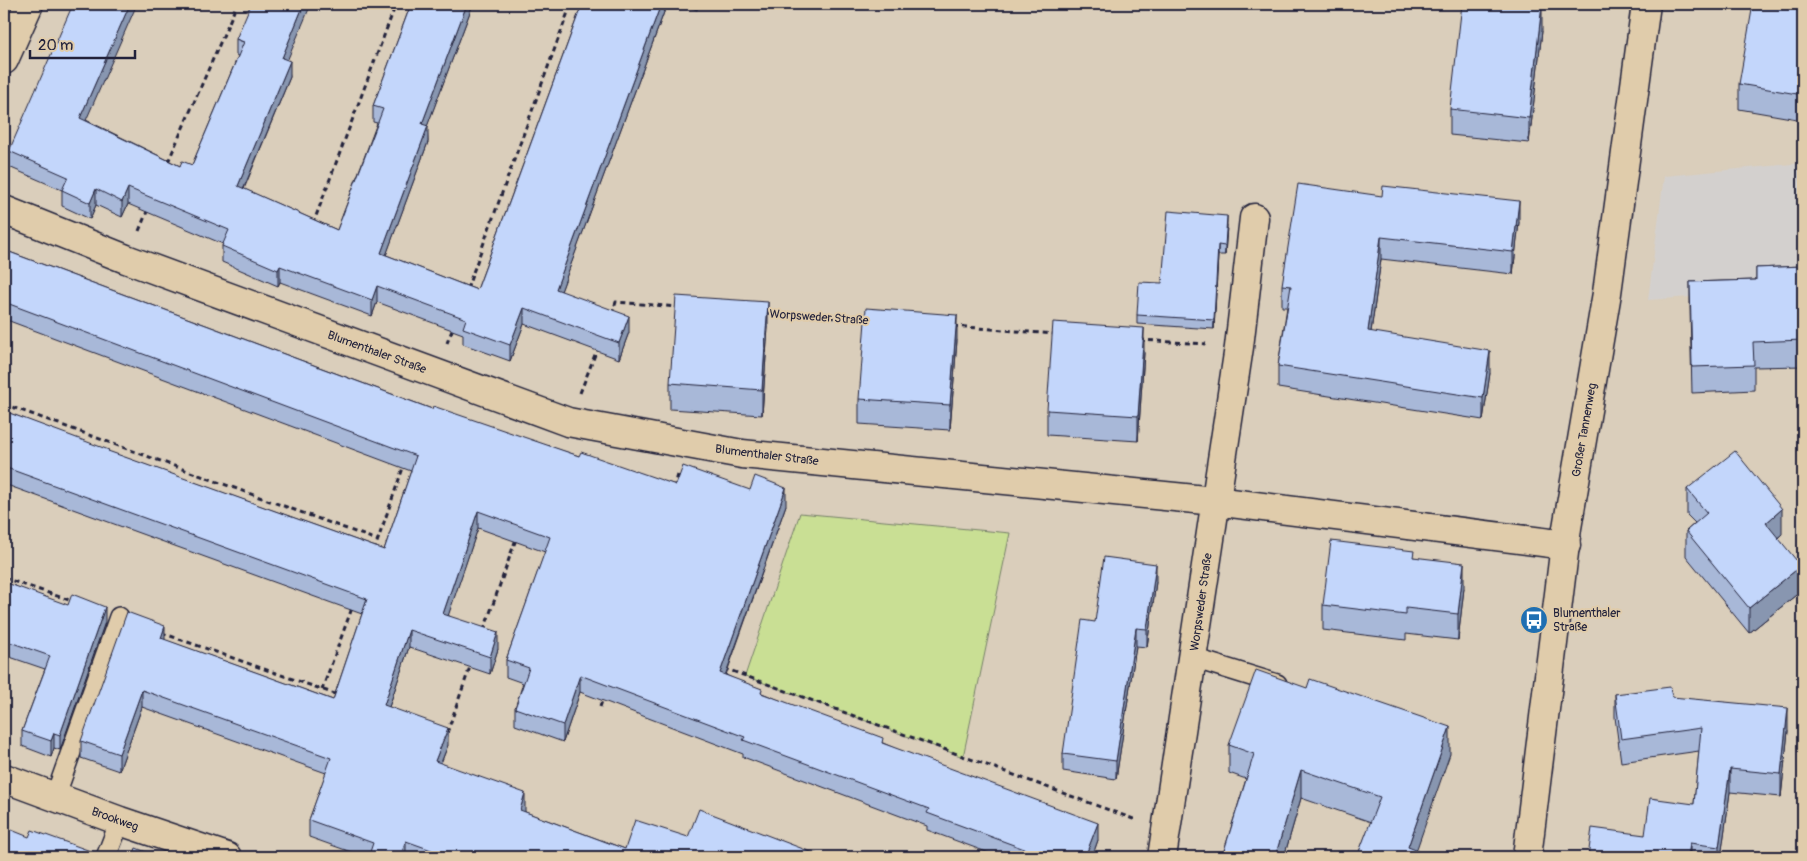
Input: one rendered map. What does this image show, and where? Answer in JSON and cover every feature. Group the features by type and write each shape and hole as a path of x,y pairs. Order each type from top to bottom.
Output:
{"street":[{"path":"4,60 29,4"},
{"name":"Großer Tannenweg","path":"1527,857 1566,544 1607,293 1646,4"},
{"name":"Blumenthaler Straße","path":"4,210 126,259 568,422 742,454 1215,501 1566,544"},
{"name":"Worpsweder Straße","path":"1164,844 1239,347 1254,218"},
{"name":"Brookweg","path":"4,778 218,856"}],"lane":[{"path":"54,797 119,618"},
{"path":"1193,658 1294,690"},
{"path":"106,857 120,821"}],"path":[{"path":"166,168 237,4"},
{"path":"309,233 396,4"},
{"path":"467,291 571,4"},
{"path":"126,259 150,205"},
{"path":"609,321 616,302 685,307"},
{"name":"Worpsweder Straße","path":"764,313 873,321"},
{"path":"436,374 456,318"},
{"path":"943,326 1061,334"},
{"path":"568,422 601,339"},
{"path":"1130,339 1239,347"},
{"path":"4,404 377,540"},
{"path":"673,491 688,445"},
{"path":"370,559 407,457"},
{"path":"483,632 519,530"},
{"path":"4,578 339,696"},
{"path":"322,690 353,606"},
{"path":"438,731 446,734 473,660"},
{"path":"719,666 1164,844"},
{"path":"600,706 603,697"}],"shaded area":[{"path":"1803,163 1803,289 1648,300 1664,176"}],"green space":[{"path":"800,513 1010,533 963,757 745,676"}],"building":[{"path":"73,4 130,4 80,118 180,166 182,161 192,165 244,42 236,39 251,4 304,4 282,58 290,61 238,186 337,230 383,109 373,106 411,4 467,4 422,124 428,126 381,253 477,290 582,4 661,4 556,289 629,316 619,343 524,308 510,345 463,328 466,319 377,286 372,300 280,266 278,270 222,246 229,230 128,188 122,202 96,189 90,203 62,190 68,177 9,151"},
{"path":"1462,4 1542,5 1529,118 1450,109"},
{"path":"1753,4 1783,4 1803,7 1803,95 1739,84"},
{"path":"1803,150 1803,180 1801,151"},
{"path":"1298,184 1382,196 1383,186 1519,201 1513,252 1381,237 1368,331 1490,351 1483,398 1278,366 1291,286 1282,285"},
{"path":"1168,211 1227,216 1225,246 1218,245 1214,320 1137,315 1139,282 1162,283"},
{"path":"4,250 432,409 433,406 579,456 581,452 676,485 683,466 750,490 755,476 786,488 720,673 762,689 761,693 883,738 882,743 1098,823 1085,857 1046,857 927,813 929,809 743,740 745,737 580,675 563,725 515,708 529,668 506,660 550,537 478,511 443,614 498,632 490,657 409,630 384,705 448,728 435,761 525,793 520,810 625,849 635,820 688,837 699,809 824,857 451,857 406,841 400,857 385,857 370,852 373,843 309,820 331,758 142,690 119,754 81,741 127,612 165,626 161,638 333,700 367,599 4,467 4,411 108,451 384,550 416,456 4,302"},
{"path":"1803,266 1803,340 1753,342 1754,365 1692,367 1690,282 1756,280 1756,268"},
{"path":"676,296 768,302 762,390 670,383"},
{"path":"866,308 957,315 950,405 859,399"},
{"path":"1053,322 1144,328 1138,416 1047,410"},
{"path":"1735,451 1782,509 1766,523 1801,566 1749,608 1686,531 1707,513 1687,489"},
{"path":"1331,541 1414,551 1413,557 1464,563 1458,614 1406,608 1406,615 1323,605"},
{"path":"1104,557 1156,564 1147,629 1136,628 1116,761 1063,754 1082,620 1095,622"},
{"path":"4,582 68,605 72,594 105,607 60,735 54,733 51,741 22,731 50,656 4,640"},
{"path":"1256,670 1307,688 1310,679 1450,727 1408,847 1434,857 1357,857 1380,797 1301,770 1275,857 1232,857 1223,854 1254,754 1229,745"},
{"path":"1670,687 1672,697 1788,708 1781,774 1730,769 1719,847 1690,843 1688,857 1588,857 1592,828 1645,835 1650,798 1694,804 1701,728 1621,739 1615,694"},
{"path":"4,827 29,837 32,830 107,857 4,857"},
{"path":"136,848 159,857 133,857"}],"place":[{"name":"Blumenthaler Straße","path":"1534,620"}]}
